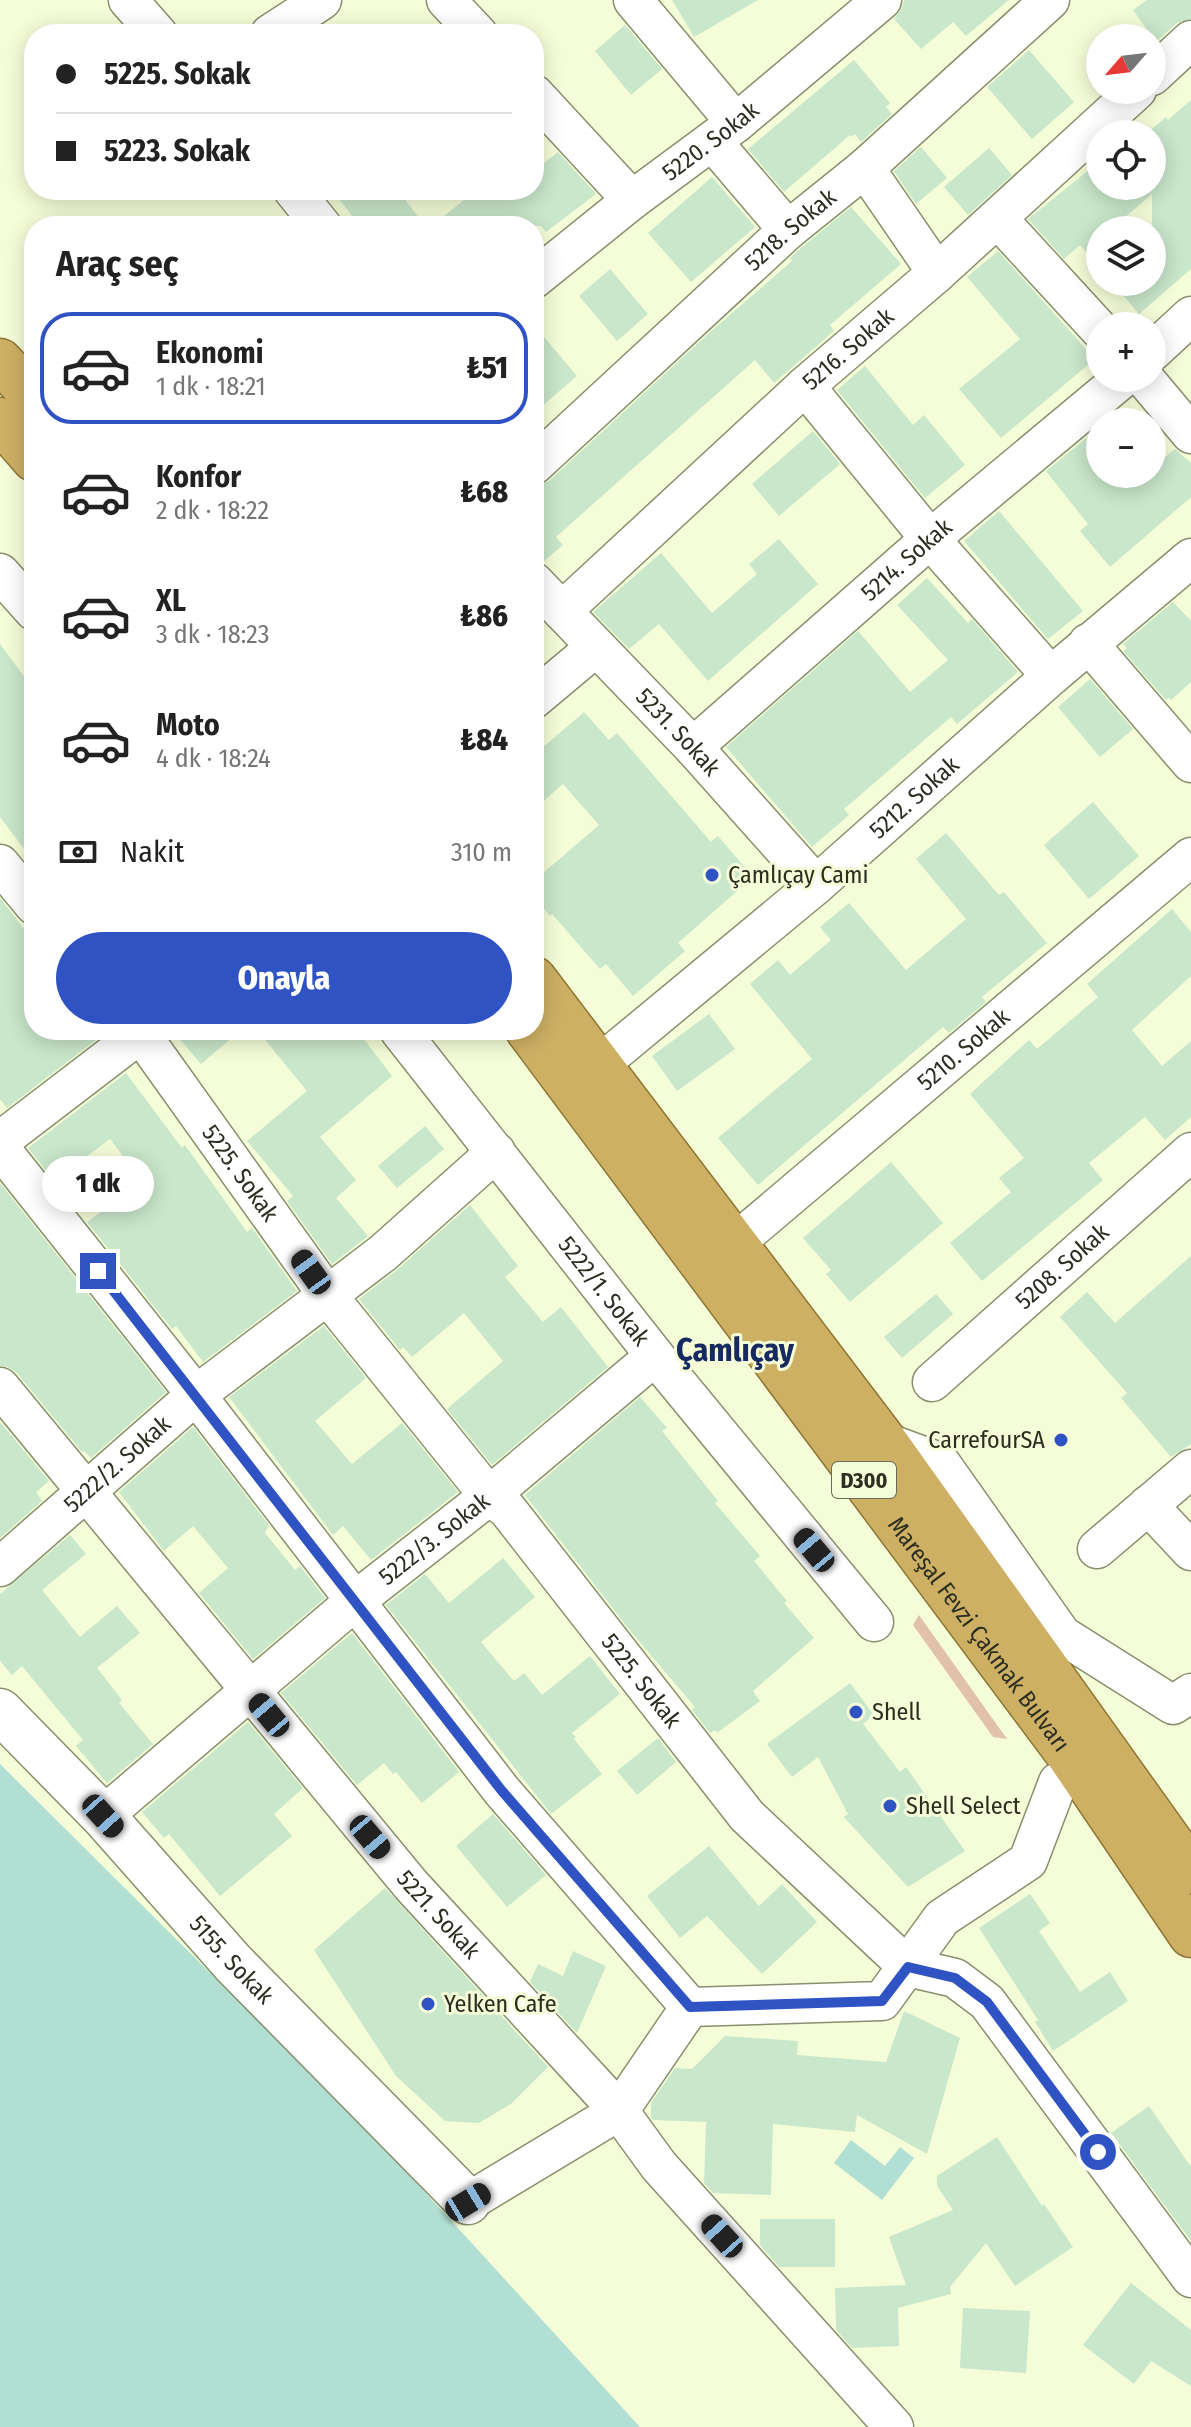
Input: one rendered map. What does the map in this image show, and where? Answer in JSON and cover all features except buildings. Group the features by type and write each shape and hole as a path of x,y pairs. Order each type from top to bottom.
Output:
{"highway":[{"path":"0,361 24,386"},
{"path":"0,420 24,448"},
{"name":"Mareşal Fevzi Çakmak Bulvarı","path":"544,992 885,1442 1191,1871"},
{"name":"Mareşal Fevzi Çakmak Bulvarı","path":"535,1040 1069,1755 1191,1935"}],"street":[{"path":"128,0 149,24"},
{"path":"285,24 322,0"},
{"path":"446,0 469,24"},
{"path":"633,0 788,230"},
{"name":"5218. Sokak","path":"544,456 788,230 865,168 1050,0"},
{"name":"5220. Sokak","path":"544,271 724,132 863,7"},
{"path":"1166,63 1191,40"},
{"name":"5216. Sokak","path":"562,611 805,386 998,219 1122,104"},
{"path":"544,105 632,200"},
{"path":"865,168 937,273"},
{"path":"301,200 314,216"},
{"path":"998,219 1086,315"},
{"path":"1166,339 1191,316"},
{"path":"805,386 930,539 1051,676"},
{"name":"5214. Sokak","path":"693,747 930,539 1106,392"},
{"path":"1156,392 1191,434"},
{"name":"5212. Sokak","path":"600,1064 816,885 1088,643 1191,558"},
{"path":"0,573 24,600"},
{"name":"5231. Sokak","path":"544,592 693,747 816,885"},
{"path":"1088,643 1191,763"},
{"path":"544,691 596,647"},
{"name":"5210. Sokak","path":"736,1242 1191,857"},
{"path":"0,864 24,893"},
{"path":"0,1141 129,1040"},
{"name":"5225. Sokak","path":"147,1040 328,1296 489,1496 507,1509 747,1816 908,1967 955,1978 987,2002 1191,2278"},
{"name":"5222/1. Sokak","path":"407,1040 655,1356 874,1622"},
{"path":"0,1148 196,1395 502,1791 690,2007"},
{"name":"5222/2. Sokak","path":"0,1567 196,1395 383,1253 496,1152"},
{"name":"5208. Sokak","path":"932,1382 1191,1152"},
{"name":"5222/3. Sokak","path":"103,1816 355,1601 489,1496 655,1356"},
{"name":"5221. Sokak","path":"0,1387 411,1885 619,2111 659,2166 894,2427"},
{"path":"885,1442 940,1462 1062,1635 1173,1705 1191,1693"},
{"path":"1097,1549 1191,1469"},
{"path":"1148,1505 1191,1551"},
{"path":"1008,1612 1013,1565"},
{"name":"5155. Sokak","path":"0,1711 103,1816 233,1963 468,2202"},
{"path":"690,2007 882,2001 942,1918 1028,1861 1058,1782"},
{"path":"468,2202 619,2111 690,2007"}],"shaded area":[{"path":"919,1615 1007,1739 993,1737 913,1625"}],"water":[{"path":"0,1764 371,2133 640,2427 0,2427"},
{"path":"851,2140 885,2166 900,2147 914,2158 882,2200 834,2163"}],"place":[{"name":"Çamlıçay Cami","path":"712,875"},
{"name":"CarrefourSA","path":"1061,1440"},
{"name":"Shell","path":"856,1712"},
{"name":"Shell Select","path":"890,1806"},
{"name":"Yelken Cafe","path":"428,2004"}],"district":[{"name":"Çamlıçay","path":"735,1350"}],"route":[{"path":"98,1271 502,1791 690,2007 882,2001 908,1967 955,1978 987,2002 1098,2152"}]}
